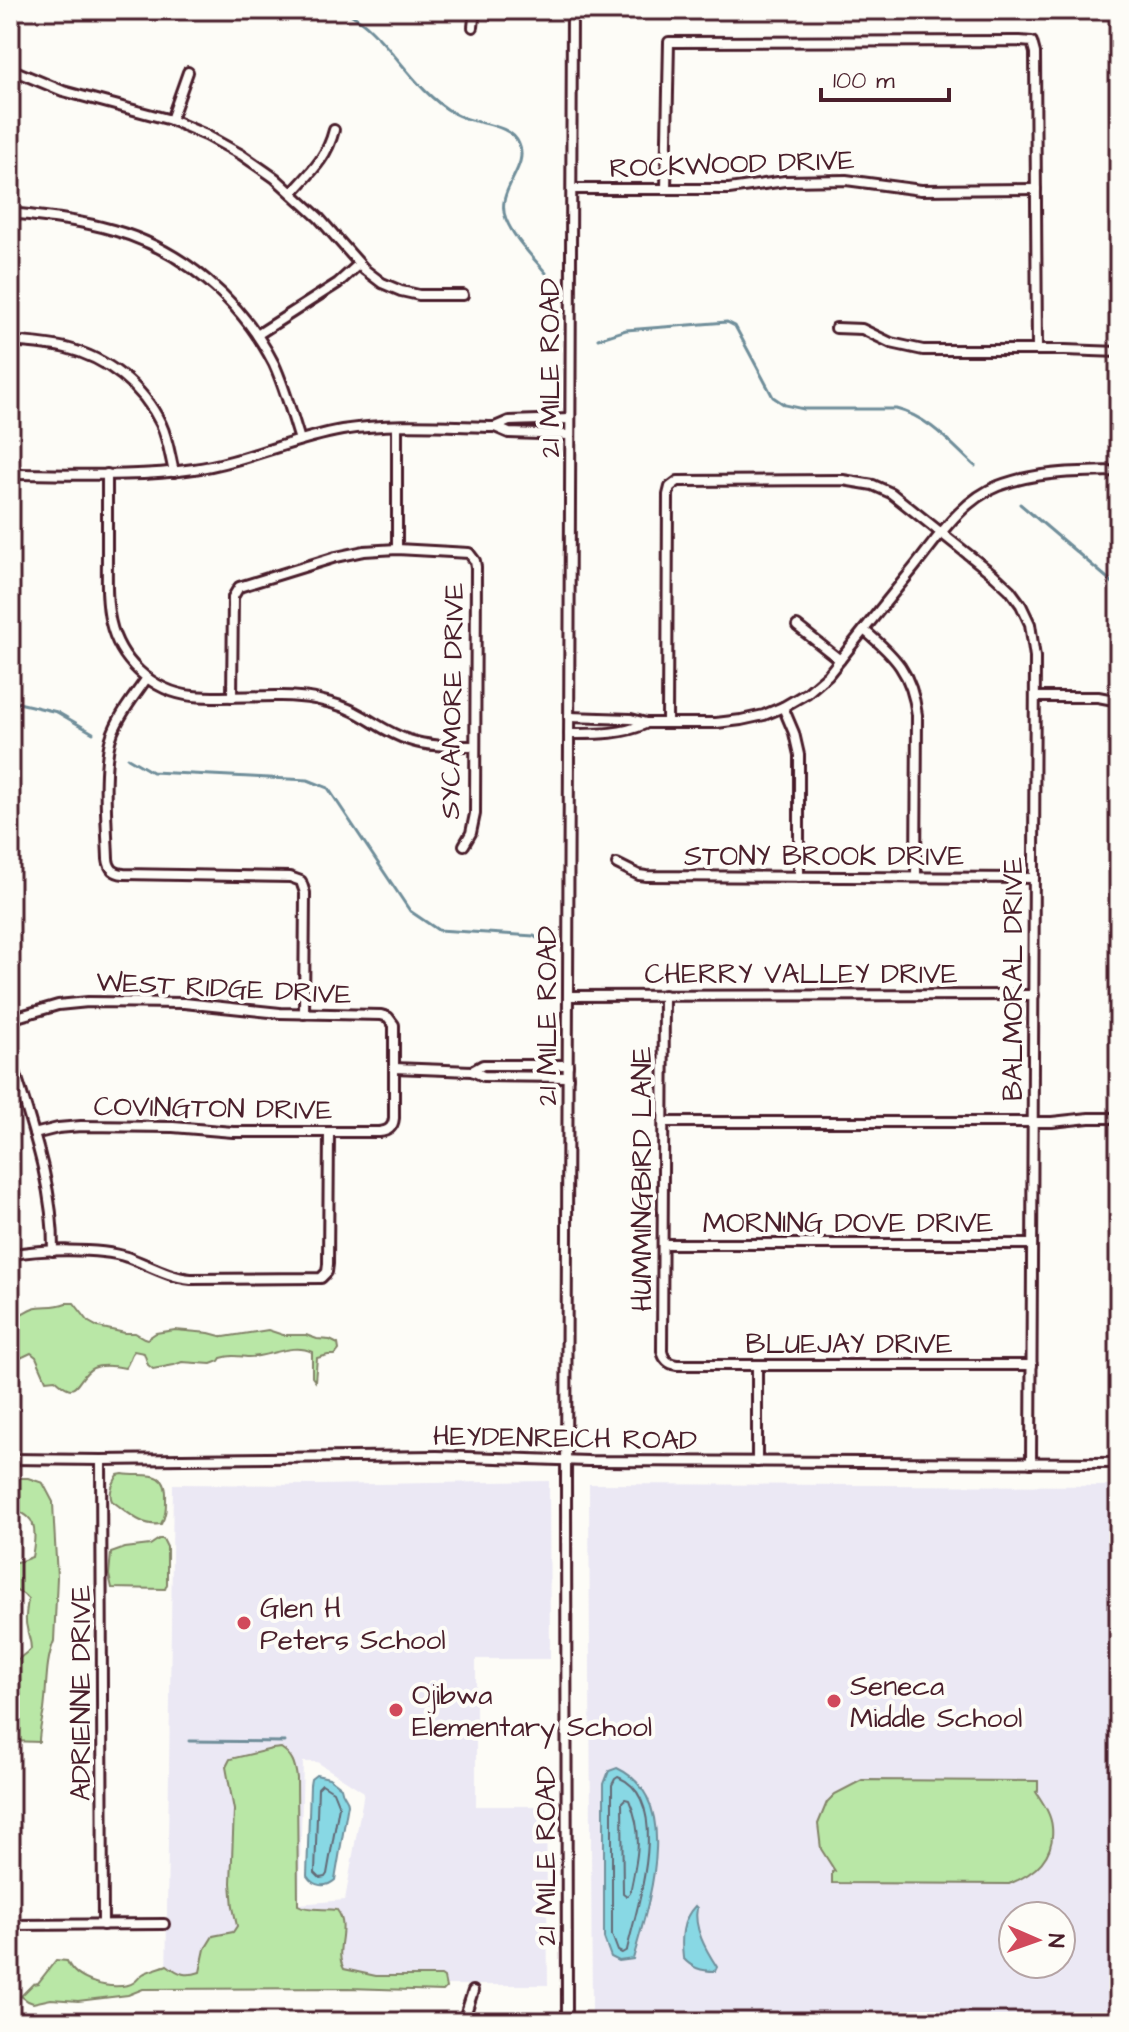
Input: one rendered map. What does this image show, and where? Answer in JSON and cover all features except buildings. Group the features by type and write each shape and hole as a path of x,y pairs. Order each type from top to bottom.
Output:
{"street":[{"path":"473,27 475,10"},
{"name":"21 MILE ROAD","path":"567,2022 572,10"},
{"path":"666,189 669,42 1032,42 1035,53 1037,350"},
{"path":"10,69 63,91 171,120 206,135 242,155 292,193 319,218 359,264 382,283 401,291 428,296 463,295"},
{"path":"171,120 188,72"},
{"path":"292,193 323,158 334,130"},
{"name":"ROCKWOOD DRIVE","path":"572,189 729,189 785,181 846,180 921,190 1036,189"},
{"path":"10,213 62,219 128,235 157,247 206,279 257,335 279,377 300,440"},
{"path":"257,335 338,283 359,264"},
{"path":"836,328 862,329 891,343 923,350 1119,352"},
{"path":"10,341 78,352 101,361 121,374 146,401 161,424 174,472"},
{"path":"495,427 509,421 570,419"},
{"path":"232,697 233,597 236,590 243,585 344,555 397,549 397,426"},
{"path":"10,474 174,472 214,466 345,430 397,426 495,427 509,433 570,435"},
{"path":"569,717 631,719 646,723 716,723 764,715 783,707 818,684 840,660 973,499 999,485 1057,473 1119,471"},
{"path":"107,474 108,613 117,644 147,678 181,694 301,697 323,701 355,712 410,741 475,746"},
{"name":"BALMORAL DRIVE","path":"667,723 668,495 673,484 682,481 843,480 863,483 891,493 994,575 1021,605 1033,635 1035,657 1031,1463"},
{"name":"SYCAMORE DRIVE","path":"397,549 469,553 476,567 475,814 471,833 464,845"},
{"path":"797,626 840,660"},
{"path":"864,630 901,665 914,694 917,728 916,877"},
{"path":"147,678 118,721 107,753 108,859 113,870 124,874 290,877 301,881 305,893 304,1014"},
{"path":"1035,697 1098,697 1119,701"},
{"path":"783,707 799,755 799,877"},
{"path":"569,734 633,730 646,723"},
{"name":"STONY BROOK DRIVE","path":"617,864 646,876 1034,878"},
{"name":"HUMMINGBIRD LANE","path":"664,995 662,1351 667,1362"},
{"name":"CHERRY VALLEY DRIVE","path":"568,996 1034,995"},
{"name":"WEST RIDGE DRIVE","path":"10,1019 58,1005 88,1002 184,1003 304,1014 381,1015 390,1019 395,1029 394,1068"},
{"path":"10,1055 50,1198 53,1251"},
{"path":"472,1071 483,1065 568,1065"},
{"path":"394,1068 472,1071 483,1076 568,1077"},
{"name":"COVINGTON DRIVE","path":"34,1134 81,1126 173,1127 233,1132 379,1132 391,1128 394,1118 394,1068"},
{"path":"664,1122 1052,1122 1119,1118"},
{"path":"10,1255 35,1251 95,1251 118,1254 172,1276 191,1279 314,1280 324,1276 328,1264 329,1132"},
{"name":"MORNING DOVE DRIVE","path":"663,1244 1032,1244"},
{"name":"BLUEJAY DRIVE","path":"667,1362 677,1365 1032,1365"},
{"path":"757,1365 757,1462"},
{"name":"HEYDENREICH ROAD","path":"10,1459 437,1456 566,1461 1119,1463"},
{"name":"ADRIENNE DRIVE","path":"101,1460 103,1925"},
{"path":"10,1925 164,1924"},
{"path":"463,2022 473,1991"}],"shaded area":[{"path":"549,1481 550,1659 476,1659 476,1806 546,1806 548,1985 166,1985 173,1484","holes":["303,1762 317,1762 364,1792 345,1900 299,1904"]},
{"name":"Seneca Middle School","path":"589,1484 1119,1486 1119,2022 592,2022"}],"green space":[{"path":"74,1303 89,1322 98,1327 135,1333 147,1339 156,1333 175,1330 224,1337 268,1330 283,1335 306,1335 330,1340 338,1344 339,1350 335,1355 317,1358 315,1381 312,1377 312,1352 304,1349 288,1349 255,1357 229,1356 211,1364 182,1362 153,1369 144,1353 134,1351 125,1368 93,1368 74,1388 69,1389 55,1379 46,1380 36,1357 31,1353 10,1363 10,1327 14,1316 33,1308"},
{"path":"118,1475 153,1476 163,1482 166,1506 161,1524 141,1521 112,1501 113,1485"},
{"path":"14,1478 43,1483 53,1502 57,1577 54,1641 39,1742 10,1741 10,1643 11,1656 16,1661 31,1649 31,1643 26,1621 28,1599 10,1588 10,1563 32,1557 34,1536 31,1521 10,1506 10,1481"},
{"path":"163,1539 167,1547 165,1589 112,1588 109,1575 111,1553 150,1545"},
{"path":"281,1748 293,1761 297,1778 298,1905 337,1910 342,1924 340,1954 344,1969 376,1976 441,1976 446,1988 443,1991 143,1989 128,1995 78,2001 51,1999 33,2003 21,1996 38,1983 56,1960 67,1961 85,1979 111,1986 131,1984 145,1973 167,1965 183,1974 200,1972 205,1949 213,1936 233,1932 237,1926 231,1883 234,1810 226,1767 230,1759"},
{"path":"862,1780 1038,1781 1036,1792 1051,1822 1050,1847 1041,1863 1009,1884 832,1883 832,1872 835,1871 821,1849 818,1824 827,1802 835,1794"}],"water":[{"path":"617,1768 638,1783 650,1803 656,1855 633,1959 619,1961 611,1957 604,1938 604,1784 609,1771"},
{"path":"316,1775 329,1778 341,1787 348,1804 335,1880 324,1885 313,1882 307,1876 310,1785"},
{"path":"695,1906 699,1931 717,1967 715,1971 697,1968 683,1958 685,1924"}],"waterway":[{"path":"345,10 369,28 419,85 442,105 463,118 500,128 514,137 521,153 505,199 506,219 524,248 546,273"},
{"path":"598,339 626,330 727,322 735,326 773,397 785,405 804,409 896,409 929,425 975,466"},
{"path":"1020,504 1119,588"},
{"path":"10,701 57,712 93,733"},
{"path":"128,758 152,772 308,780 328,788 410,911 438,930 534,936 541,941"},
{"path":"189,1741 285,1742"}],"place":[{"name":"Glen H Peters School","path":"244,1623"},
{"name":"Seneca Middle School","path":"834,1701"},
{"name":"Ojibwa Elementary School","path":"396,1710"}]}
